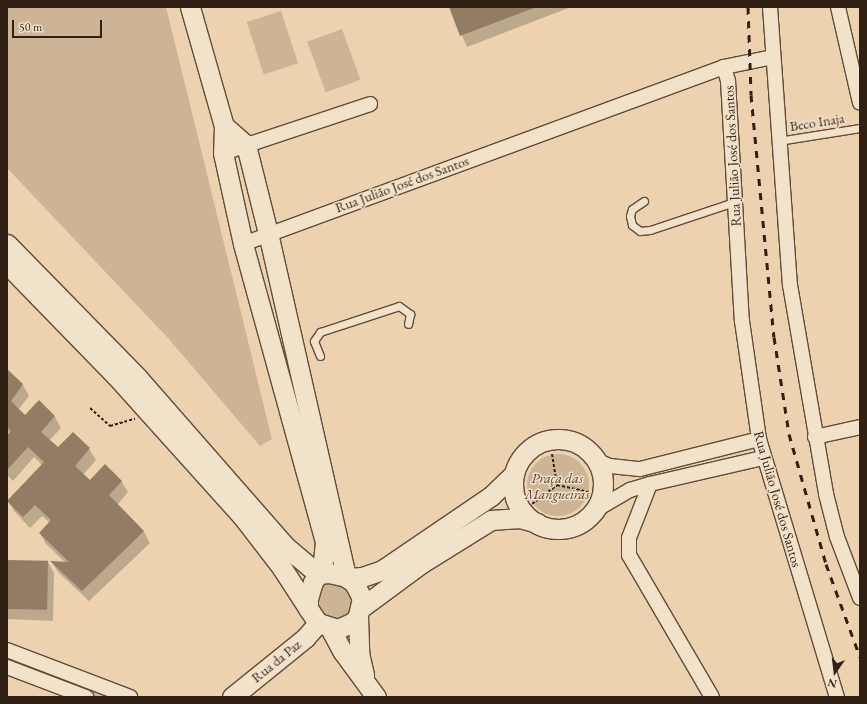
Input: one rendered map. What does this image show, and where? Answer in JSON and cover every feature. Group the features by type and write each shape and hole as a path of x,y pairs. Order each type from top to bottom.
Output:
{"street":[{"path":"190,7 224,126 223,153 243,244 325,542 320,574 310,591 321,622"},
{"path":"770,7 778,141 790,285 815,437 837,537 860,598"},
{"path":"838,7 860,103"},
{"path":"724,67 773,57"},
{"name":"Rua Julião José dos Santos","path":"243,244 268,233 724,67 728,81 742,321 759,439 763,458 837,697"},
{"path":"223,153 370,104"},
{"path":"224,126 246,145 268,233 346,577 360,590 359,653 373,693"},
{"path":"7,244 138,378 289,550 320,574 346,577 369,576 382,570 491,496 514,474 520,460 530,449 542,442 557,439 572,441 585,448 596,460 602,472 604,486 600,501 594,511"},
{"path":"7,264 116,376 242,516 282,568 373,693"},
{"path":"815,437 860,427"},
{"path":"596,460 610,466 640,469 759,439"},
{"path":"321,622 346,626 360,611 422,564 491,520 520,518 552,528 568,528 581,523 594,511 624,493 650,484 763,458"},
{"path":"514,474 514,489 518,503 526,515 538,524"},
{"path":"650,484 629,538 628,555 712,697"},
{"name":"Rua da Paz","path":"232,697 305,638 321,622"},
{"name":"Rua da Paz","path":"252,697 310,649 321,622"},
{"path":"7,650 124,696"},
{"path":"7,667 86,697"}],"lane":[{"name":"Beco Inaja","path":"778,141 860,128"},
{"path":"644,201 632,209 630,216 632,225 640,231 650,230 734,202"},
{"path":"320,356 314,341 320,332 399,306 410,314 408,324"}],"path":[{"path":"90,408 110,426 138,418"},
{"path":"552,454 557,485"},
{"path":"532,504 557,485 589,492"}],"green space":[{"path":"7,7 166,7 272,439 260,446 168,338 7,168"},
{"path":"281,11 298,63 264,74 247,22"},
{"path":"342,29 360,80 326,92 307,42"},
{"name":"Praça das Mangueiras","path":"552,454 564,454 580,463 587,473 589,485 587,497 580,507 564,516 552,516 541,511 532,502 527,491 527,479 532,468 541,459"},
{"path":"336,580 354,595 353,611 340,621 318,615 315,591 320,585"},
{"path":"7,653 109,694 108,697 93,697 7,664"}],"building":[{"path":"449,7 534,7 534,8 460,36"},
{"path":"7,369 23,384 11,401 25,415 39,400 55,416 41,432 58,447 73,432 90,448 75,466 90,480 105,464 122,481 109,495 144,531 82,591 50,561 69,562 39,533 51,520 35,505 23,517 7,501 44,462 28,447 7,470 7,435 11,431 7,427"},
{"path":"7,560 48,561 47,610 7,609"}],"railway":[{"path":"748,7 751,95 774,337 789,434 826,564 860,657"}]}
